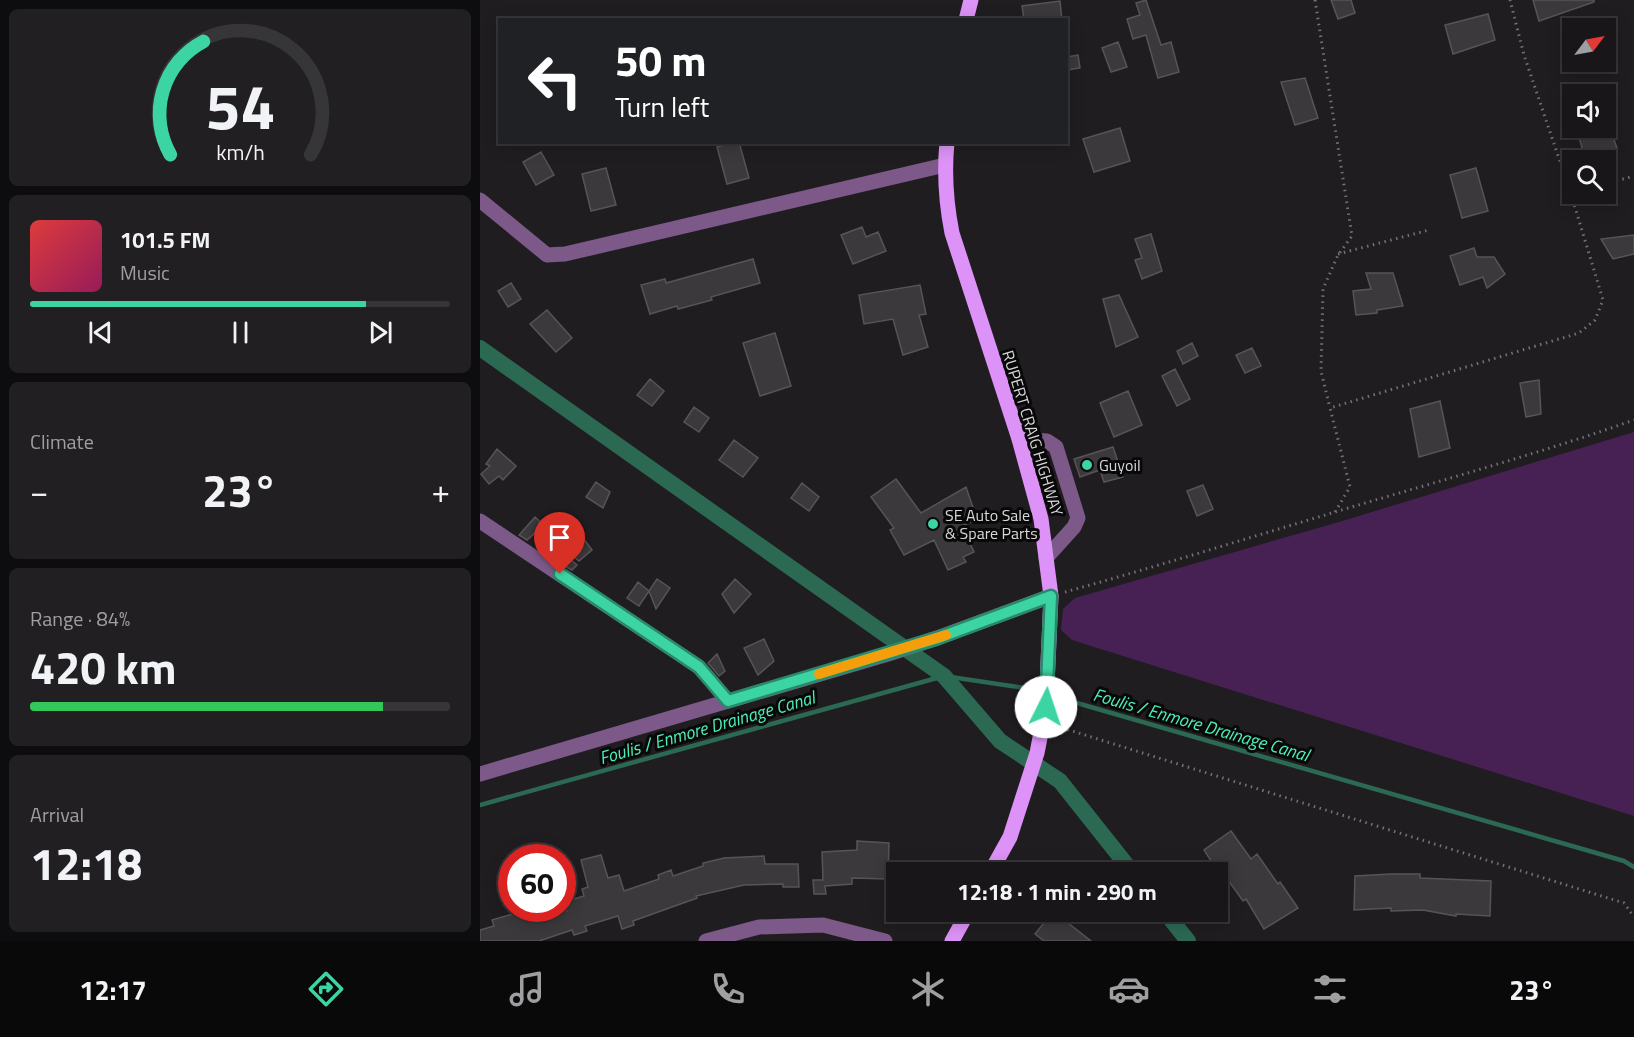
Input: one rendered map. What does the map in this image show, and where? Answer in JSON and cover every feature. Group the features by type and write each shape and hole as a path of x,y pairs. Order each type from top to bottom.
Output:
{"main road":[{"path":"966,18 971,0"},
{"name":"RUPERT CRAIG HIGHWAY","path":"947,144 945,165 952,233 1019,439 1041,519 1051,596 1050,652 1044,714 1037,753 1010,837 996,862"},
{"path":"952,941 962,922"}],"street":[{"path":"480,200 547,255 565,254 945,165"},
{"path":"1019,439 1047,441 1056,447 1078,518 1074,527 1047,558"},
{"path":"480,521 699,667 728,701"},
{"path":"480,774 888,654 1051,596"},
{"path":"706,941 759,927 823,925 885,941"}],"path":[{"path":"1315,0 1352,236 1338,255 1323,289 1321,371 1350,487 1335,512"},
{"path":"1510,0 1524,55 1562,165"},
{"path":"1616,181 1634,176"},
{"path":"1330,408 1579,333 1595,320 1603,300 1575,204"},
{"path":"1338,255 1429,230"},
{"path":"1051,596 1170,563 1568,443 1634,420"},
{"path":"1044,714 1624,903 1634,916"}],"shaded area":[{"path":"1634,432 1634,816 1072,640 1061,630 1063,609 1075,598 1339,522"}],"building":[{"path":"1146,0 1161,45 1171,42 1179,72 1158,78 1146,35 1133,39 1127,19 1140,15 1136,3"},
{"path":"1331,0 1351,0 1355,13 1338,19"},
{"path":"1533,0 1594,0 1594,2 1539,21"},
{"path":"1060,1 1062,18 1024,18 1022,6"},
{"path":"1488,14 1495,40 1453,54 1445,25"},
{"path":"1118,42 1127,67 1111,72 1102,48"},
{"path":"1078,55 1080,68 1068,70 1068,57"},
{"path":"1305,78 1318,118 1295,125 1281,82"},
{"path":"1120,128 1130,161 1094,172 1083,139"},
{"path":"1579,138 1613,138 1617,148 1611,150 1583,150"},
{"path":"740,144 749,178 727,184 717,147"},
{"path":"541,152 554,175 536,185 523,162"},
{"path":"606,168 616,205 591,211 582,174"},
{"path":"1476,168 1488,211 1462,218 1450,175"},
{"path":"862,227 866,237 878,232 886,251 853,264 841,235"},
{"path":"1151,234 1162,271 1142,279 1135,260 1142,258 1135,239"},
{"path":"1634,235 1634,254 1613,259 1601,239"},
{"path":"1474,248 1477,257 1494,257 1505,274 1487,288 1483,277 1460,285 1450,256"},
{"path":"753,259 760,283 711,297 712,300 678,309 677,306 650,314 641,285 665,279 666,283"},
{"path":"1366,273 1393,273 1403,306 1377,310 1377,313 1356,315 1353,291 1371,289"},
{"path":"511,283 521,299 508,307 498,291"},
{"path":"920,285 926,314 919,315 928,347 903,355 893,319 864,324 859,295"},
{"path":"1119,295 1138,337 1116,347 1103,299"},
{"path":"547,310 572,338 556,352 530,324"},
{"path":"775,333 791,386 760,396 743,343"},
{"path":"1192,343 1198,356 1183,364 1177,351"},
{"path":"1252,348 1261,366 1245,373 1236,355"},
{"path":"1175,369 1190,399 1177,406 1162,376"},
{"path":"650,379 664,391 652,406 637,395"},
{"path":"1539,380 1541,414 1526,417 1520,383"},
{"path":"1128,391 1142,425 1114,437 1100,403"},
{"path":"1440,401 1450,448 1419,457 1410,409"},
{"path":"694,407 709,418 699,432 684,422"},
{"path":"734,440 758,458 743,477 719,460"},
{"path":"1113,447 1123,477 1104,482 1100,470 1080,477 1074,459"},
{"path":"497,449 516,466 503,480 499,476 489,484 481,474 490,466 486,464"},
{"path":"896,479 921,513 966,487 977,519 962,526 974,552 963,557 966,562 948,570 934,540 904,555 890,530 894,528 871,497"},
{"path":"596,482 610,492 603,508 586,497"},
{"path":"802,483 819,497 809,511 791,498"},
{"path":"1203,485 1213,509 1197,516 1187,491"},
{"path":"535,517 544,525 527,540 519,535"},
{"path":"560,524 576,537 580,534 592,550 579,561 549,537"},
{"path":"568,557 577,565 572,570 561,564"},
{"path":"657,579 670,588 656,609 649,591"},
{"path":"735,579 751,594 734,613 722,594"},
{"path":"638,582 649,591 639,606 627,598"},
{"path":"764,639 774,661 758,675 744,648"},
{"path":"717,654 725,671 719,676 708,663"},
{"path":"1231,831 1251,859 1257,854 1298,908 1264,929 1246,899 1243,901 1228,880 1228,862 1212,862 1204,850"},
{"path":"857,841 889,843 886,879 852,878 852,884 825,886 826,894 814,894 813,880 823,880 822,852 857,850"},
{"path":"601,855 608,878 619,875 624,891 659,879 658,875 671,870 673,876 703,866 703,863 724,858 764,856 765,864 798,864 799,887 783,887 783,884 744,885 696,896 697,898 633,921 634,925 622,929 618,916 585,926 587,931 574,935 572,930 539,941 480,941 480,930 494,926 492,920 498,918 498,922 576,922 576,898 584,896 582,889 588,887 581,860"},
{"path":"1420,874 1420,878 1491,881 1490,916 1456,914 1456,916 1423,910 1391,911 1391,908 1354,910 1355,876"},
{"path":"1045,922 1067,922 1091,941 1044,941 1035,934"}],"waterway":[{"path":"480,348 944,676 1000,741 1060,781 1124,862"},
{"name":"Foulis / Enmore Drainage Canal","path":"480,805 944,676 1025,688 1624,861 1634,867"},
{"path":"1173,922 1188,941"}],"slow traffic":[{"path":"819,674 946,635"}],"place":[{"name":"Guyoil","path":"1087,465"},
{"name":"SE Auto Sale & Spare Parts","path":"933,524"}],"route":[{"path":"560,574 699,667 728,701 938,638 1051,596 1046,707"}]}
